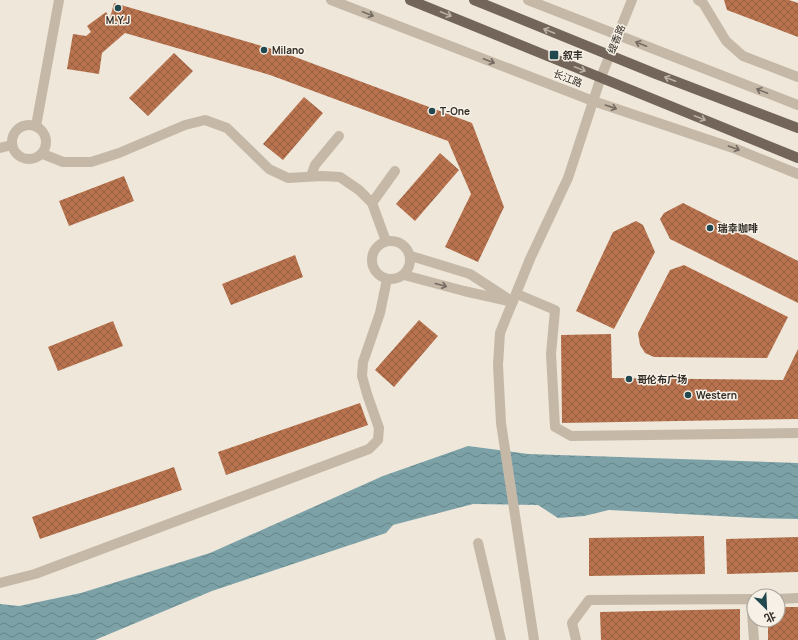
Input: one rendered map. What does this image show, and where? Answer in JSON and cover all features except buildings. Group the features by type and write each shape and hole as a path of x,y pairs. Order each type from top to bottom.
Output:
{"main road":[{"name":"长江路","path":"410,0 798,158"},
{"path":"474,0 609,55 798,128"}],"street":[{"path":"36,126 59,0"},
{"name":"长江路","path":"331,0 593,101 736,149 798,174"},
{"path":"528,0 798,106"},
{"name":"缇香路","path":"534,640 501,423 498,365 500,333 530,259 568,178 601,77 632,0"},
{"path":"698,0 703,3 726,41 743,56 798,77"},
{"path":"42,154 63,162 91,162 119,153 185,125 205,120 227,128 269,169 288,178 311,176 340,178 359,190 372,202 386,241"},
{"path":"25,125 36,126 44,133 47,144 42,154 33,160 22,159 14,152 11,141 16,131 25,125"},
{"path":"311,176 315,165 339,136"},
{"path":"0,148 12,145"},
{"path":"372,202 395,172"},
{"path":"386,241 396,241 406,246 411,256 410,266 404,275 396,279 387,279 378,274 372,265 372,255 377,246 386,241"},
{"path":"411,256 470,274 515,298"},
{"path":"404,275 464,291 515,298 555,310 551,354 555,427 571,436 798,433"},
{"path":"0,583 35,574 369,449 378,440 379,428 362,376 363,362 380,314 387,279"},
{"path":"478,543 501,640"},
{"path":"786,599 798,598"},
{"path":"576,640 572,623 589,600 746,599"},
{"path":"754,628 754,640"}],"water":[{"path":"468,446 528,454 798,463 798,519 609,510 584,516 558,518 538,505 473,504 393,525 386,533 212,591 95,640 0,640 0,604 19,606 81,593 210,553 383,476"}],"place":[{"name":"M.Y.J","path":"118,8"},
{"name":"Milano","path":"264,50"},
{"name":"叙丰","path":"554,55"},
{"name":"T-One","path":"432,111"},
{"name":"瑞幸咖啡","path":"710,228"},
{"name":"哥伦布广场","path":"629,379"},
{"name":"Western","path":"688,395"}]}
